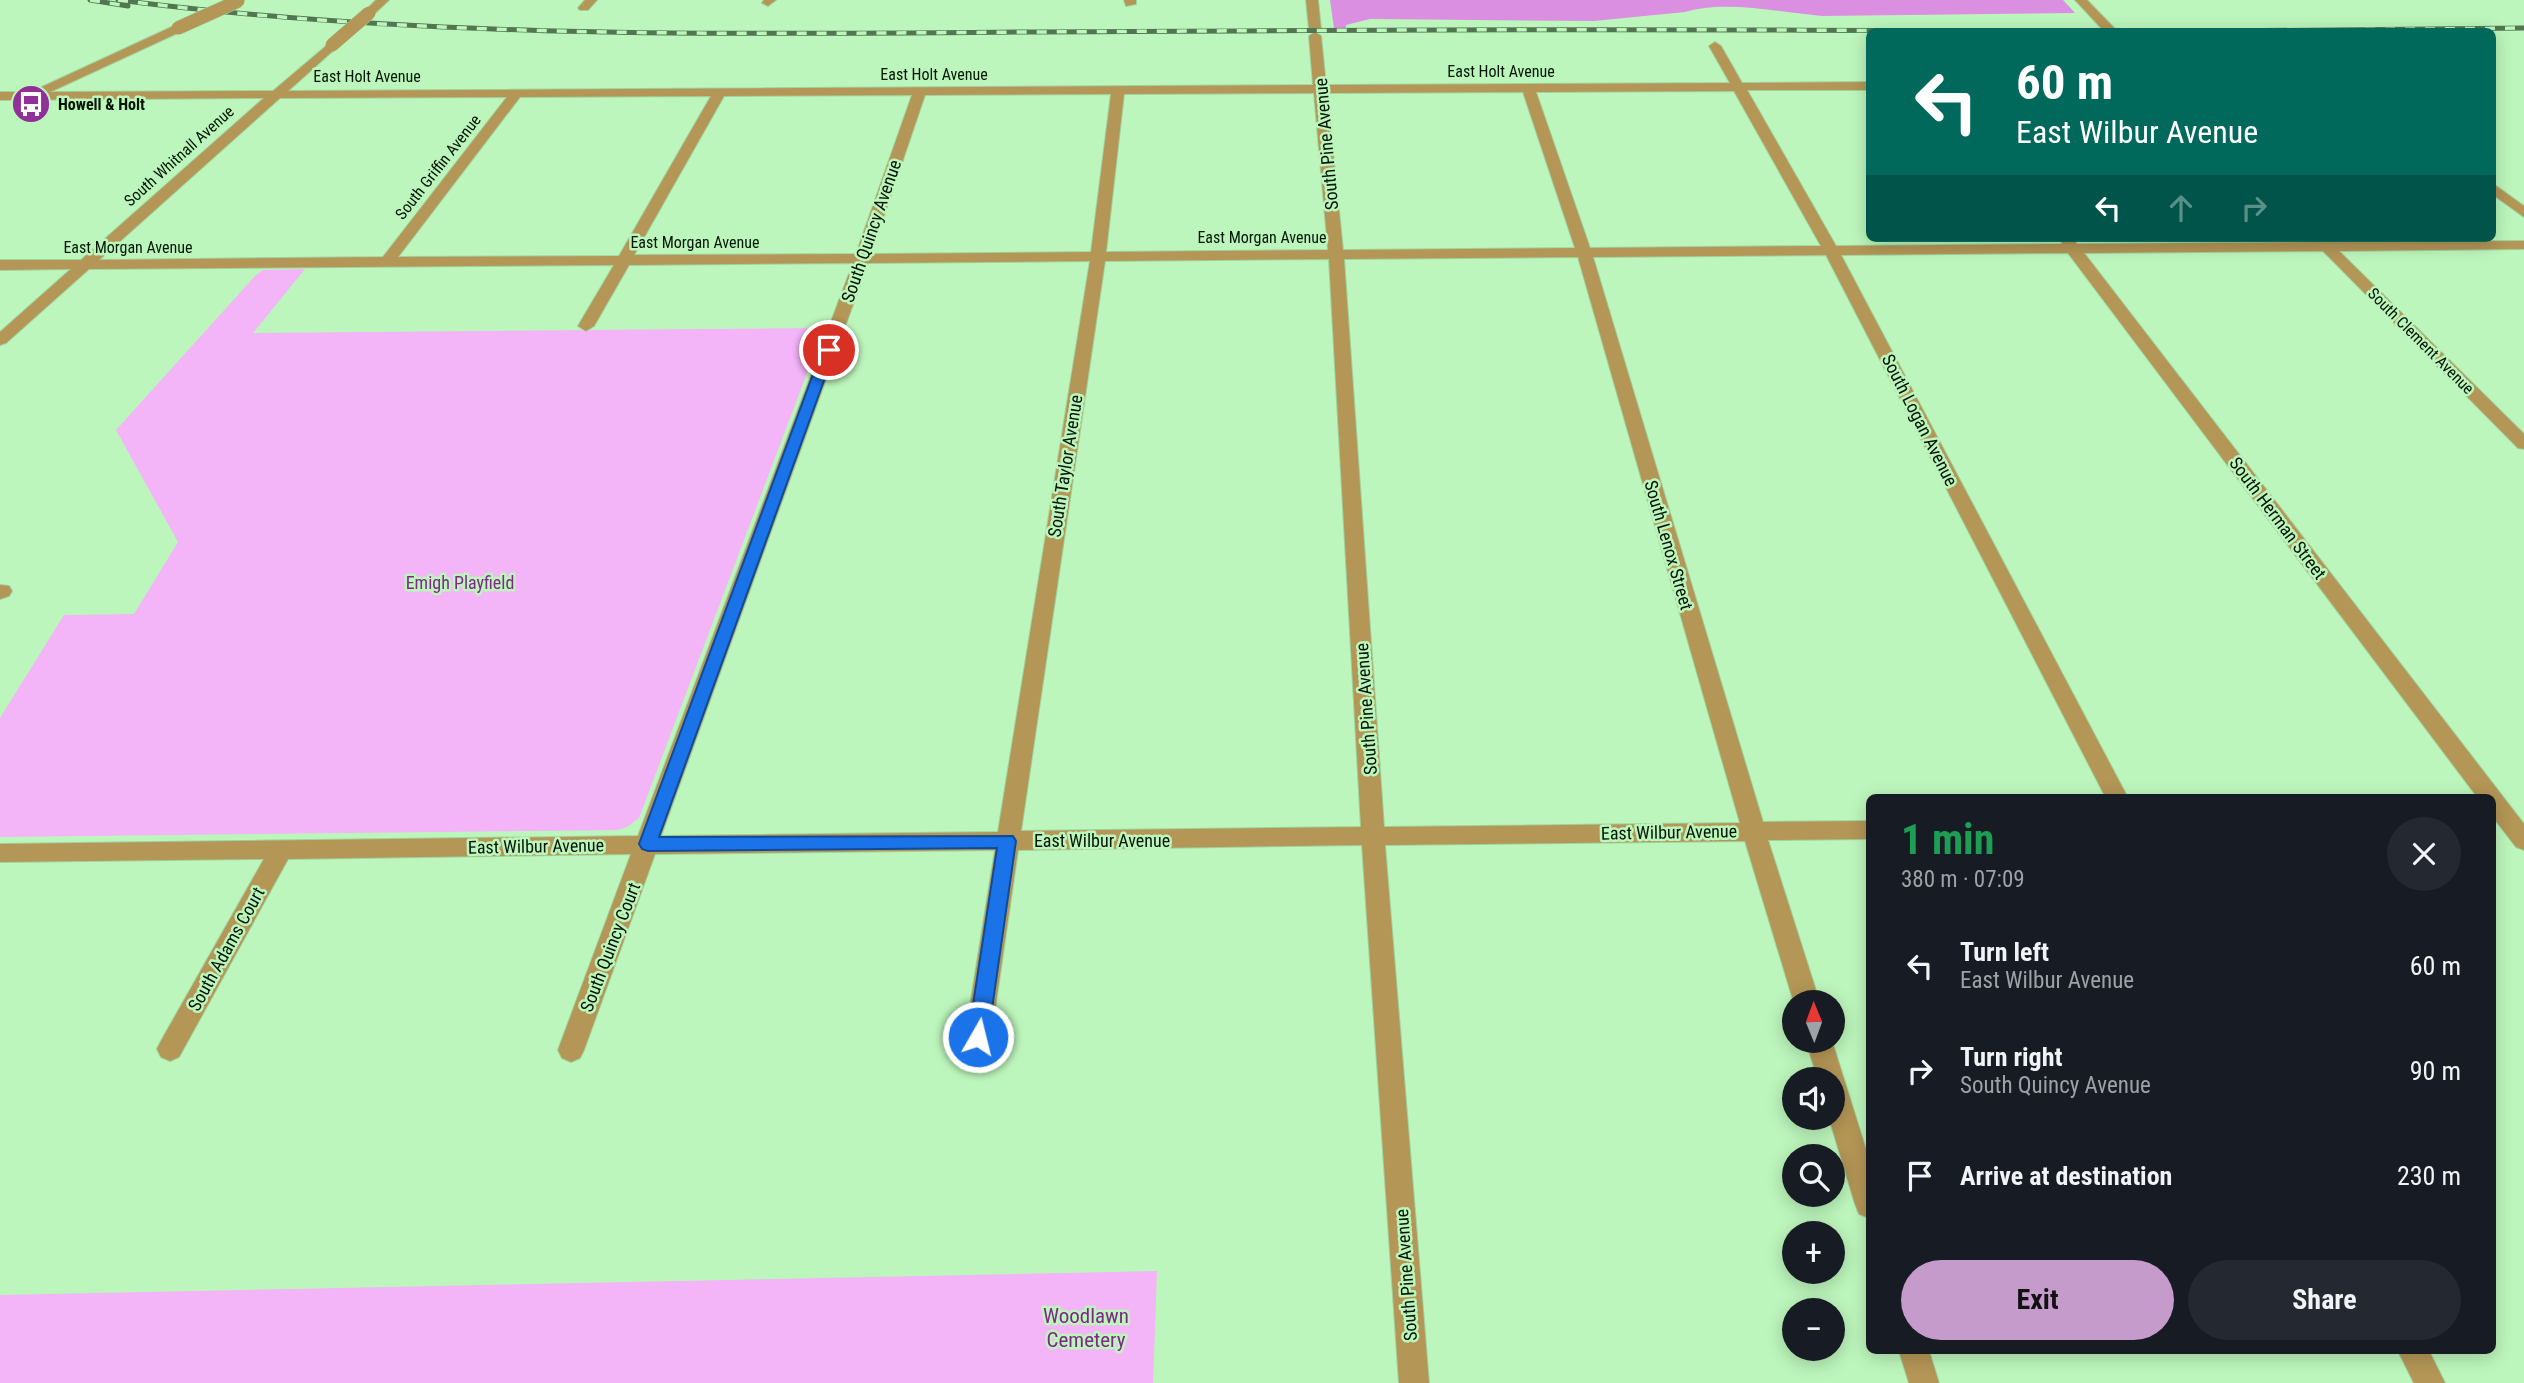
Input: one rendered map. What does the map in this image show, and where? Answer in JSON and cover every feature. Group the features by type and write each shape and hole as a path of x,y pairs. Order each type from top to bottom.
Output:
{"street":[{"path":"0,110 239,0"},
{"name":"South Whitnall Avenue","path":"0,340 383,0"},
{"name":"South Pine Avenue","path":"1312,0 1336,254 1373,838 1414,1383"},
{"path":"2081,0 2108,28"},
{"name":"South Logan Avenue","path":"1715,46 1831,250 2116,794"},
{"name":"East Holt Avenue","path":"0,96 1866,86"},
{"name":"South Lenox Street","path":"1528,88 1584,252 1713,699 1804,990"},
{"name":"South Taylor Avenue","path":"978,1037 1098,256 1118,90"},
{"name":"South Quincy Avenue","path":"648,844 862,258 920,91"},
{"path":"586,326 720,92"},
{"name":"South Griffin Avenue","path":"387,262 517,93"},
{"path":"2496,190 2524,214"},
{"name":"East Morgan Avenue","path":"0,265 1831,250 2069,243 2322,242 2524,245"},
{"name":"South Clement Avenue","path":"2322,242 2524,444"},
{"name":"South Herman Street","path":"2069,243 2489,794"},
{"name":"South Herman Street","path":"2496,804 2524,841"},
{"name":"East Wilbur Avenue","path":"0,853 1866,830"},
{"name":"South Quincy Court","path":"571,1050 648,844"},
{"name":"South Adams Court","path":"170,1049 281,850"},
{"path":"1845,1125 1866,1194"},
{"path":"1915,1354 1924,1383"},
{"path":"2415,1354 2430,1383"}],"green space":[{"name":"Emigh Playfield","path":"305,269 253,333 824,328 639,818 618,830 0,837 0,718 64,615 134,614 178,542 116,430 255,276 263,270"},
{"name":"Woodlawn Cemetery","path":"1157,1271 1153,1383 0,1383 0,1295"}],"shaded area":[{"path":"1330,0 2063,0 2075,13 1822,16 1717,7 1594,21 1370,19 1346,25 1346,28 1334,28"}],"railway":[{"path":"90,0 128,6"},
{"path":"118,0 346,22 574,31 1866,31"},
{"path":"2496,28 2524,28"}],"place":[{"name":"Howell & Holt","path":"31,104"}],"route":[{"path":"829,350 648,844 1007,841 978,1037"}]}
